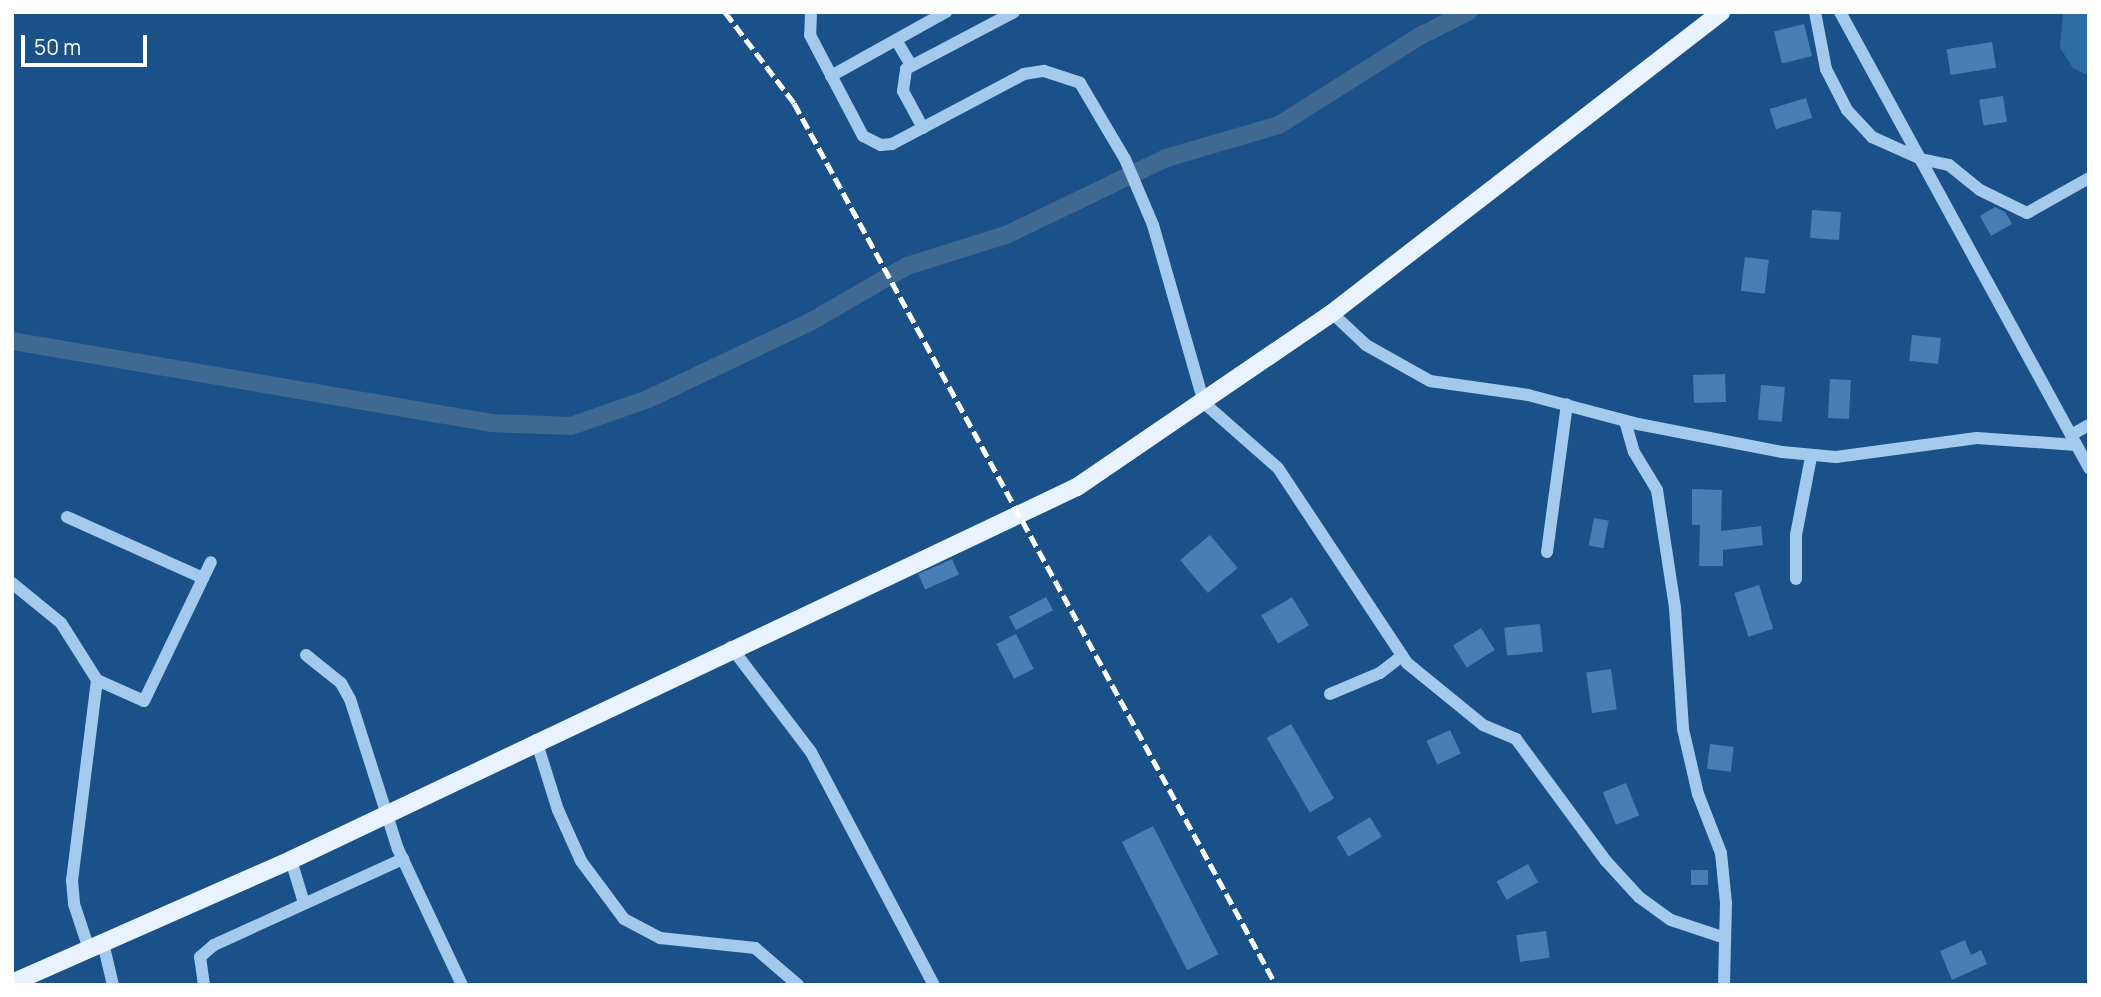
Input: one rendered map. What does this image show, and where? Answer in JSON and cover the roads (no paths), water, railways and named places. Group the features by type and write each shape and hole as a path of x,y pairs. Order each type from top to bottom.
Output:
{"main road":[{"path":"12,984 291,860 731,647 1077,487 1332,313 1721,12"}],"street":[{"path":"811,12 810,35 863,136 871,142 892,144 1024,74 1044,71 1080,83 1125,159 1166,259 1204,402 1278,468 1402,656 1483,725 1516,739 1606,861 1639,897 1671,920 1726,938"},
{"path":"831,76 946,12"},
{"path":"923,128 903,91 903,74 911,65 1014,12"},
{"path":"1815,12 1826,69 1847,110 1872,137 1921,159 1949,165 1980,190 2027,213 2089,178"},
{"path":"1839,12 2089,468"},
{"path":"896,40 911,65"},
{"path":"1332,313 1366,345 1430,381 1567,404 1625,421 1811,457 1977,438 2073,440 2089,425"},
{"path":"1547,552 1567,404"},
{"path":"1625,421 1634,452 1657,490 1675,608 1683,729 1698,794 1721,853 1726,938 1724,985"},
{"path":"1797,579 1796,535 1811,457"},
{"path":"67,517 203,578"},
{"path":"12,583 61,623 97,680 144,701 211,562"},
{"path":"731,647 811,752 934,985"},
{"path":"306,655 341,683 350,699 403,859 462,985"},
{"path":"1330,694 1380,673 1402,656"},
{"path":"97,680 72,880 74,904 113,985"},
{"path":"536,740 558,810 582,861 624,919 660,938 755,948 798,985"},
{"path":"204,985 198,965 205,951 403,859"},
{"path":"291,860 304,904"}],"waterway":[{"path":"12,341 491,423 571,426 648,399 810,322 907,266 1006,235 1166,158 1279,125 1420,36 1468,12"}],"railway":[{"path":"725,12 794,103 1276,985"}]}
